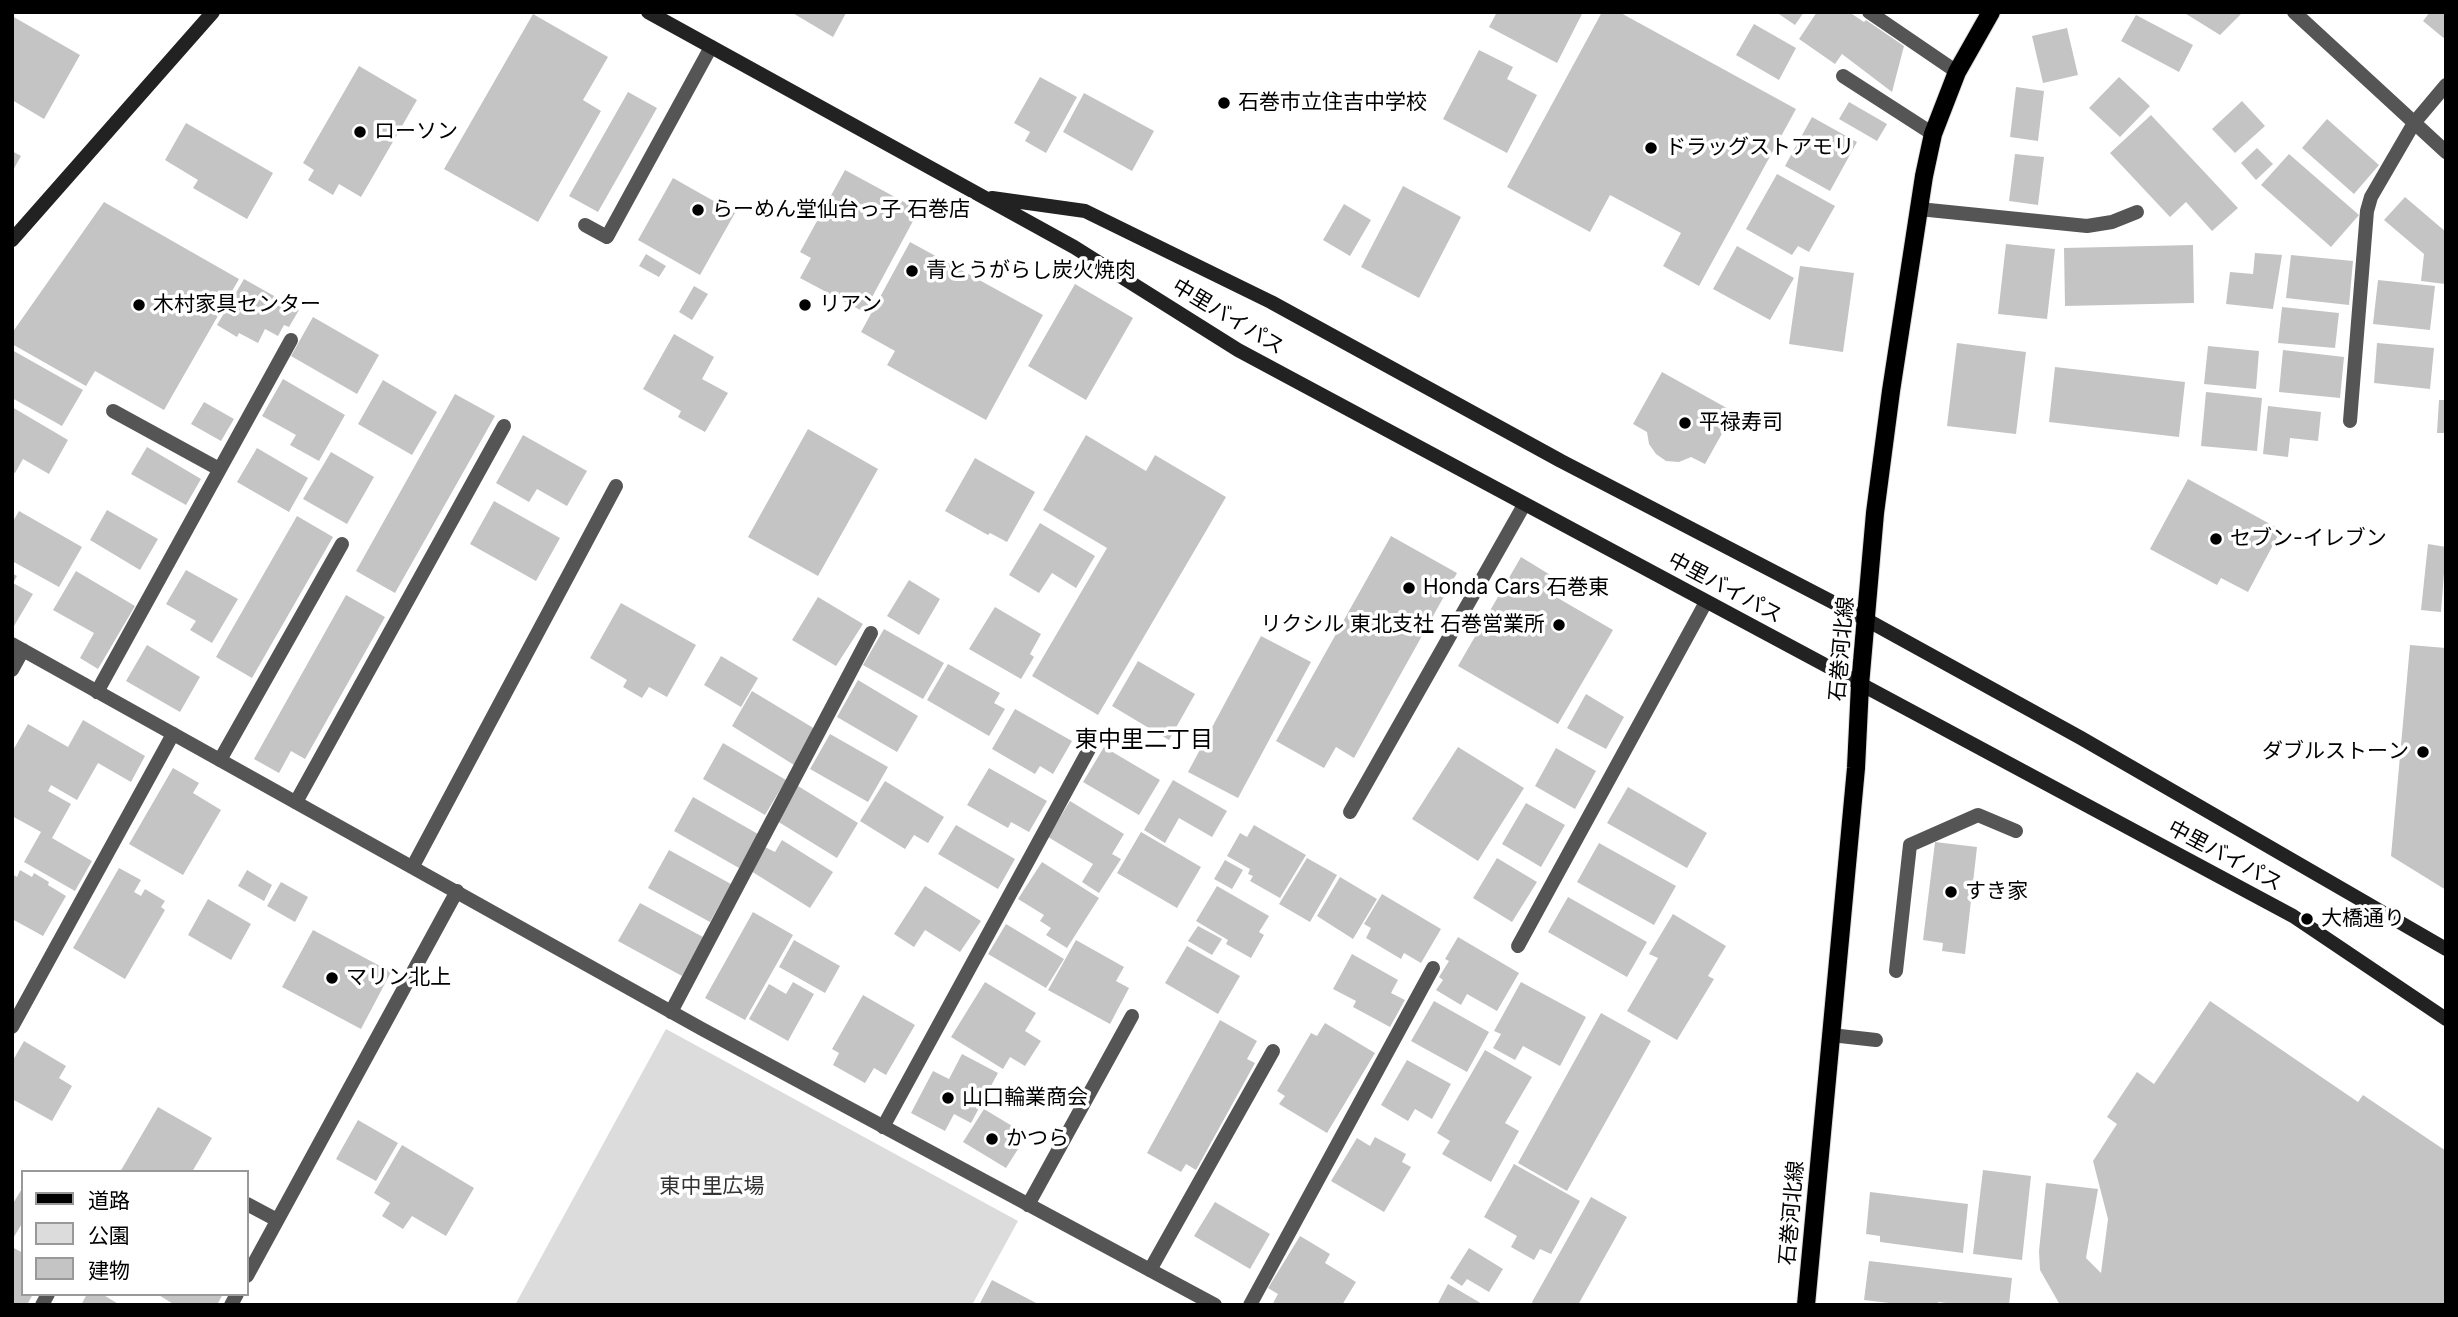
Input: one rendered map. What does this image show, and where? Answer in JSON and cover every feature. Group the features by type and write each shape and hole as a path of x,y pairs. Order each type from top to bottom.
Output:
{"main road":[{"name":"石巻河北線","path":"1806,1305 1856,768 1860,685 1875,513 1891,391 1933,134 1957,72 1991,12"}],"street":[{"path":"12,240 213,12"},
{"name":"中里バイパス","path":"648,12 1074,247 1238,350 2293,916 2446,1019"},
{"path":"1869,12 1957,72"},
{"path":"2294,12 2446,152"},
{"path":"585,225 607,237 711,47"},
{"path":"1843,76 1933,134"},
{"path":"2350,421 2367,211 2371,197 2414,123 2446,85"},
{"name":"中里バイパス","path":"983,197 1085,211 1271,302 1562,461 2081,737 2446,949"},
{"path":"1919,209 2087,226 2112,222 2137,212"},
{"path":"97,692 291,340"},
{"path":"113,411 219,469"},
{"path":"296,802 505,426"},
{"path":"413,866 616,486"},
{"path":"1350,813 1524,505"},
{"path":"220,760 342,544"},
{"path":"1518,946 1706,602"},
{"path":"671,1012 871,632"},
{"path":"12,670 18,647 671,1012 1215,1305"},
{"path":"12,1027 173,734"},
{"path":"883,1127 1093,742"},
{"path":"1896,971 1910,845 1978,815 2016,831"},
{"path":"248,1274 457,891"},
{"path":"1250,1305 1433,968"},
{"path":"1028,1205 1132,1016"},
{"path":"1831,1035 1875,1040"},
{"path":"1150,1270 1273,1051"},
{"path":"248,1205 277,1220"}],"green space":[{"name":"東中里広場","path":"666,1029 1018,1221 972,1305 515,1305"}],"building":[{"path":"791,12 844,12 846,13 833,37"},
{"path":"1497,12 1583,12 1557,63 1489,27"},
{"name":"ドラッグストアモリ","path":"1602,12 1619,12 1796,109 1699,286 1663,266 1681,233 1610,195 1590,232 1507,187"},
{"path":"1776,12 1804,12 1795,25"},
{"path":"1817,12 1849,12 1864,22 1866,20 1904,46 1892,92 1842,54 1835,64 1799,39"},
{"path":"2183,12 2243,12 2220,35"},
{"path":"2430,12 2446,12 2446,40 2423,21"},
{"path":"533,14 608,57 583,100 601,111 538,222 444,169"},
{"path":"2136,15 2193,45 2179,72 2121,41"},
{"path":"12,16 80,55 44,119 12,100"},
{"path":"1754,24 1796,48 1779,80 1736,55"},
{"path":"2067,28 2078,75 2043,83 2032,36"},
{"path":"1479,50 1513,67 1507,79 1537,95 1507,153 1443,119"},
{"name":"ローソン","path":"359,66 417,100 361,197 339,184 333,195 308,180 314,170 303,163"},
{"path":"1040,77 1077,97 1046,153 1025,141 1030,132 1014,123"},
{"path":"2119,77 2150,106 2120,137 2089,108"},
{"path":"2016,87 2044,91 2038,141 2010,137"},
{"path":"628,92 657,108 598,212 569,196"},
{"path":"1084,93 1154,131 1132,171 1063,132"},
{"path":"2242,101 2265,126 2235,153 2212,129"},
{"path":"1849,102 1887,124 1877,141 1839,119"},
{"path":"2151,115 2238,208 2212,231 2186,202 2170,217 2110,153"},
{"path":"1812,117 1857,142 1830,191 1785,166"},
{"path":"2327,119 2379,165 2354,194 2302,148"},
{"path":"186,123 273,173 247,219 193,188 198,180 165,160"},
{"path":"2257,148 2273,164 2256,180 2241,163"},
{"path":"12,151 21,156 12,172"},
{"path":"2015,154 2044,157 2038,205 2009,201"},
{"path":"2289,154 2359,215 2331,247 2261,185"},
{"path":"845,170 919,210 864,312 800,278 811,258 800,252"},
{"path":"1777,174 1835,206 1809,252 1798,246 1792,255 1746,229"},
{"path":"673,178 735,213 700,275 638,240"},
{"path":"1403,186 1461,217 1419,298 1361,267"},
{"path":"2405,197 2446,232 2445,284 2421,281 2424,254 2384,220"},
{"path":"104,202 239,279 164,410 95,371 86,386 12,344 12,333"},
{"path":"1344,204 1371,220 1350,256 1323,240"},
{"path":"910,242 1043,315 986,420 887,365 895,351 861,332"},
{"path":"2006,244 2055,249 2047,319 1998,314"},
{"path":"2193,245 2194,303 2065,306 2064,248"},
{"path":"1737,246 1794,278 1770,320 1713,289"},
{"path":"2255,253 2282,255 2273,309 2226,304 2230,272 2253,274"},
{"path":"646,254 666,266 659,277 639,266"},
{"path":"2291,255 2353,261 2349,305 2286,298"},
{"path":"1800,266 1854,273 1843,352 1789,344"},
{"path":"244,279 299,310 289,327 284,325 278,336 265,329 258,343 239,333 237,337 217,325"},
{"path":"2378,280 2435,286 2430,330 2373,324"},
{"path":"1075,284 1133,318 1086,400 1028,366"},
{"path":"694,286 708,294 692,320 679,312"},
{"path":"2282,307 2339,313 2335,348 2278,343"},
{"path":"313,317 379,355 357,394 291,356"},
{"path":"674,334 714,357 702,379 728,393 705,432 678,417 681,411 643,389"},
{"path":"1957,343 2026,352 2016,434 1947,426"},
{"path":"2377,343 2434,348 2430,389 2374,383"},
{"path":"2208,346 2259,351 2256,389 2204,384"},
{"path":"12,350 83,390 62,426 12,398"},
{"path":"2283,350 2344,357 2340,398 2279,392"},
{"path":"2055,367 2185,382 2179,437 2049,422"},
{"path":"1662,372 1734,412 1705,464 1691,457 1679,462 1666,461 1656,454 1649,444 1647,432 1633,424"},
{"path":"283,379 345,415 319,461 290,445 296,435 262,416"},
{"path":"383,380 437,412 412,455 358,424"},
{"path":"2206,392 2262,398 2257,451 2201,446"},
{"path":"455,394 495,416 395,593 356,571"},
{"path":"2439,400 2446,400 2446,433 2437,433"},
{"path":"204,402 234,419 221,441 191,424"},
{"path":"2268,406 2321,412 2318,441 2290,438 2288,457 2263,454"},
{"path":"12,407 68,440 49,474 23,459 15,473 12,472"},
{"path":"808,429 878,469 818,576 748,537"},
{"path":"523,435 587,471 567,506 537,489 529,502 496,483"},
{"path":"1086,435 1146,471 1155,455 1226,497 1098,715 1032,676 1107,548 1043,510"},
{"path":"147,447 201,479 186,505 131,474"},
{"path":"257,448 308,478 289,512 237,482"},
{"path":"331,452 374,477 347,524 303,499"},
{"path":"975,458 1035,492 1007,542 990,533 988,535 945,511"},
{"name":"セブン-イレブン","path":"2188,479 2281,530 2248,592 2221,578 2217,585 2150,549"},
{"path":"494,501 560,538 536,581 470,544"},
{"path":"107,510 158,539 140,570 90,540"},
{"path":"19,511 82,547 59,587 12,561 12,523"},
{"path":"297,516 333,537 252,678 216,657"},
{"path":"1040,523 1095,556 1076,588 1052,573 1039,593 1009,575"},
{"path":"1391,536 1457,573 1354,758 1336,747 1324,768 1276,741"},
{"path":"2428,544 2446,547 2441,612 2421,610"},
{"path":"1521,557 1552,576 1544,590 1613,630 1558,724 1458,666"},
{"path":"186,570 238,599 212,643 190,630 196,621 166,604"},
{"path":"76,571 135,606 98,669 80,658 94,633 53,610"},
{"path":"12,573 17,576 13,583 33,594 14,626 12,625"},
{"path":"909,580 940,599 919,635 887,616"},
{"path":"346,595 385,617 305,759 291,751 279,773 254,759"},
{"path":"818,597 863,624 836,666 792,640"},
{"path":"621,603 696,645 667,697 649,687 642,698 623,687 627,680 590,658"},
{"path":"995,607 1041,634 1030,654 1034,657 1021,679 969,649"},
{"path":"884,629 944,663 923,699 863,665"},
{"path":"1261,636 1311,662 1238,798 1188,772"},
{"path":"147,645 200,677 180,712 126,681"},
{"name":"ダブルストーン","path":"2410,645 2446,648 2446,890 2391,856"},
{"path":"721,656 758,678 741,707 704,685"},
{"path":"1138,661 1195,694 1169,740 1112,706"},
{"path":"948,664 1000,693 994,703 1005,709 989,736 927,700"},
{"path":"858,680 918,716 897,752 837,717"},
{"path":"752,691 815,729 794,765 732,726"},
{"path":"1586,694 1624,717 1606,749 1567,728"},
{"path":"1015,709 1072,741 1053,774 1040,766 1035,774 992,749"},
{"path":"83,720 145,756 131,782 98,763 77,800 51,785 48,791 71,804 52,838 92,861 75,891 24,862 41,832 12,816 12,752 28,724 68,747"},
{"path":"830,734 888,767 868,802 810,769"},
{"path":"723,743 786,780 765,815 703,779"},
{"path":"1104,747 1160,780 1139,815 1083,782"},
{"path":"1458,747 1524,788 1478,861 1412,819"},
{"path":"1556,748 1596,771 1575,809 1535,786"},
{"path":"173,768 199,783 193,793 221,810 183,875 129,844"},
{"path":"989,768 1047,801 1029,832 1011,822 1008,828 967,805"},
{"path":"1173,780 1227,811 1212,837 1179,818 1165,843 1144,830"},
{"path":"885,781 944,817 928,843 914,835 905,849 860,821"},
{"path":"798,786 858,823 837,858 777,821"},
{"path":"1628,787 1707,833 1687,868 1607,823"},
{"path":"693,797 758,834 739,868 674,831"},
{"path":"1070,801 1124,834 1112,854 1121,859 1099,893 1082,882 1093,864 1048,837"},
{"path":"1526,803 1565,825 1541,867 1502,844"},
{"path":"956,825 1015,859 998,889 938,854"},
{"path":"1254,825 1306,855 1280,898 1250,881 1253,876 1248,874 1250,869 1227,856 1240,833 1247,837"},
{"path":"1141,832 1201,867 1177,908 1117,873"},
{"path":"782,840 833,872 810,908 751,871 765,847 775,852"},
{"path":"1935,842 1977,847 1965,954 1942,951 1943,943 1923,940"},
{"path":"1599,843 1676,886 1654,925 1577,882"},
{"path":"669,850 731,884 710,922 648,888"},
{"path":"1307,858 1337,875 1310,922 1279,904"},
{"path":"1497,858 1537,882 1512,922 1473,898"},
{"path":"1225,860 1243,870 1232,889 1214,879"},
{"path":"1042,862 1099,898 1067,948 1046,935 1051,928 1040,921 1044,915 1018,899"},
{"path":"119,868 141,880 134,892 141,896 145,889 165,901 161,907 165,910 125,979 73,948"},
{"path":"20,870 32,877 34,873 66,896 43,936 12,919 12,874 17,877"},
{"path":"247,870 272,885 264,901 238,886"},
{"path":"1340,877 1377,899 1353,939 1317,916"},
{"path":"281,882 308,897 295,922 267,906"},
{"path":"925,886 981,921 960,952 925,930 914,947 894,934"},
{"path":"1217,886 1269,916 1259,932 1264,935 1251,958 1226,944 1228,940 1196,921"},
{"path":"1382,894 1441,929 1421,963 1404,953 1401,959 1366,938 1371,928 1364,924"},
{"path":"1568,897 1647,942 1627,977 1548,932"},
{"path":"208,899 251,924 231,960 188,935"},
{"path":"640,903 703,937 682,976 618,941"},
{"path":"753,912 793,935 745,1020 705,998"},
{"path":"1673,914 1726,946 1708,976 1714,979 1677,1040 1627,1011 1658,958 1649,954"},
{"path":"1006,924 1064,959 1046,988 988,954"},
{"path":"1198,926 1222,939 1212,955 1188,941"},
{"path":"313,930 391,972 361,1029 282,987"},
{"path":"1458,937 1519,973 1497,1011 1467,994 1461,1005 1436,990 1443,980 1439,977 1449,961 1445,959"},
{"path":"794,940 840,966 825,993 779,967"},
{"path":"1076,940 1124,967 1116,981 1129,988 1110,1024 1048,990"},
{"path":"1187,946 1240,976 1218,1014 1165,983"},
{"path":"1352,954 1398,980 1391,993 1405,1000 1390,1027 1353,1007 1356,1001 1333,989"},
{"path":"793,982 814,994 788,1041 749,1019 769,984 786,994"},
{"path":"985,982 1036,1013 1025,1031 1041,1041 1025,1066 1010,1057 1003,1069 951,1037"},
{"path":"1521,982 1586,1017 1560,1066 1523,1046 1515,1060 1493,1048 1501,1034 1494,1031"},
{"path":"863,995 915,1025 886,1075 874,1068 865,1083 833,1065 839,1053 832,1049"},
{"path":"1434,1001 1489,1032 1467,1072 1411,1041"},
{"path":"2210,1001 2358,1102 2363,1095 2446,1151 2446,1305 2060,1305 2040,1270 2039,1251 2046,1183 2098,1189 2086,1258 2101,1273 2108,1219 2093,1161 2117,1124 2107,1117 2137,1072 2154,1084"},
{"path":"1601,1013 1651,1041 1567,1191 1518,1163"},
{"path":"1220,1020 1257,1041 1247,1059 1255,1063 1196,1170 1186,1164 1181,1172 1147,1153"},
{"path":"1325,1023 1375,1053 1327,1133 1279,1104 1285,1096 1277,1091 1311,1033 1317,1036"},
{"path":"24,1041 66,1066 59,1078 72,1086 52,1121 12,1099 12,1062"},
{"path":"1485,1050 1532,1077 1505,1123 1519,1131 1491,1182 1442,1154 1450,1141 1437,1133"},
{"path":"962,1054 998,1073 971,1123 954,1114 945,1131 911,1113 933,1071 949,1079"},
{"path":"1407,1060 1451,1084 1432,1119 1415,1109 1408,1121 1381,1105"},
{"path":"158,1107 212,1138 193,1170 121,1170"},
{"path":"984,1109 1027,1135 1006,1168 963,1142"},
{"path":"358,1120 398,1143 376,1181 336,1159"},
{"path":"1375,1137 1406,1154 1402,1162 1411,1167 1384,1212 1331,1181 1357,1138 1370,1146"},
{"path":"402,1145 474,1188 446,1236 412,1216 403,1229 382,1216 390,1203 374,1193"},
{"path":"1514,1164 1580,1201 1551,1254 1540,1249 1534,1260 1511,1247 1517,1236 1484,1217"},
{"path":"1983,1170 2031,1176 2022,1260 1973,1254"},
{"path":"21,1190 21,1225 12,1240 12,1205"},
{"path":"1870,1192 1968,1204 1963,1253 1880,1242 1880,1236 1866,1234"},
{"path":"1591,1197 1627,1217 1578,1305 1534,1305 1532,1302"},
{"path":"1215,1202 1270,1234 1250,1269 1194,1236"},
{"path":"1300,1236 1330,1254 1325,1263 1356,1282 1342,1305 1272,1305 1278,1294 1268,1288"},
{"path":"12,1247 21,1252 21,1296 32,1296 27,1305 12,1305"},
{"path":"1469,1248 1503,1269 1489,1292 1467,1279 1462,1286 1450,1278"},
{"path":"1869,1261 2012,1278 2009,1305 1938,1302 1938,1305 1906,1305 1864,1300"},
{"path":"992,1280 1040,1305 979,1305"},
{"path":"1448,1284 1484,1305 1437,1305"},
{"path":"86,1296 105,1296 120,1305 81,1305"},
{"path":"160,1296 222,1296 217,1305 175,1305"}],"place":[{"name":"石巻市立住吉中学校","path":"1224,103"},
{"name":"ローソン","path":"360,132"},
{"name":"ドラッグストアモリ","path":"1651,148"},
{"name":"らーめん堂仙台っ子 石巻店","path":"698,210"},
{"name":"青とうがらし炭火焼肉","path":"912,271"},
{"name":"木村家具センター","path":"139,305"},
{"name":"リアン","path":"805,305"},
{"name":"平禄寿司","path":"1685,423"},
{"name":"セブン-イレブン","path":"2216,539"},
{"name":"Honda Cars 石巻東","path":"1409,588"},
{"name":"リクシル 東北支社 石巻営業所","path":"1559,625"},
{"name":"ダブルストーン","path":"2423,752"},
{"name":"すき家","path":"1951,892"},
{"name":"大橋通り","path":"2307,919"},
{"name":"マリン北上","path":"332,978"},
{"name":"山口輪業商会","path":"948,1098"},
{"name":"かつら","path":"992,1139"}],"district":[{"name":"東中里二丁目","path":"1144,740"}]}
